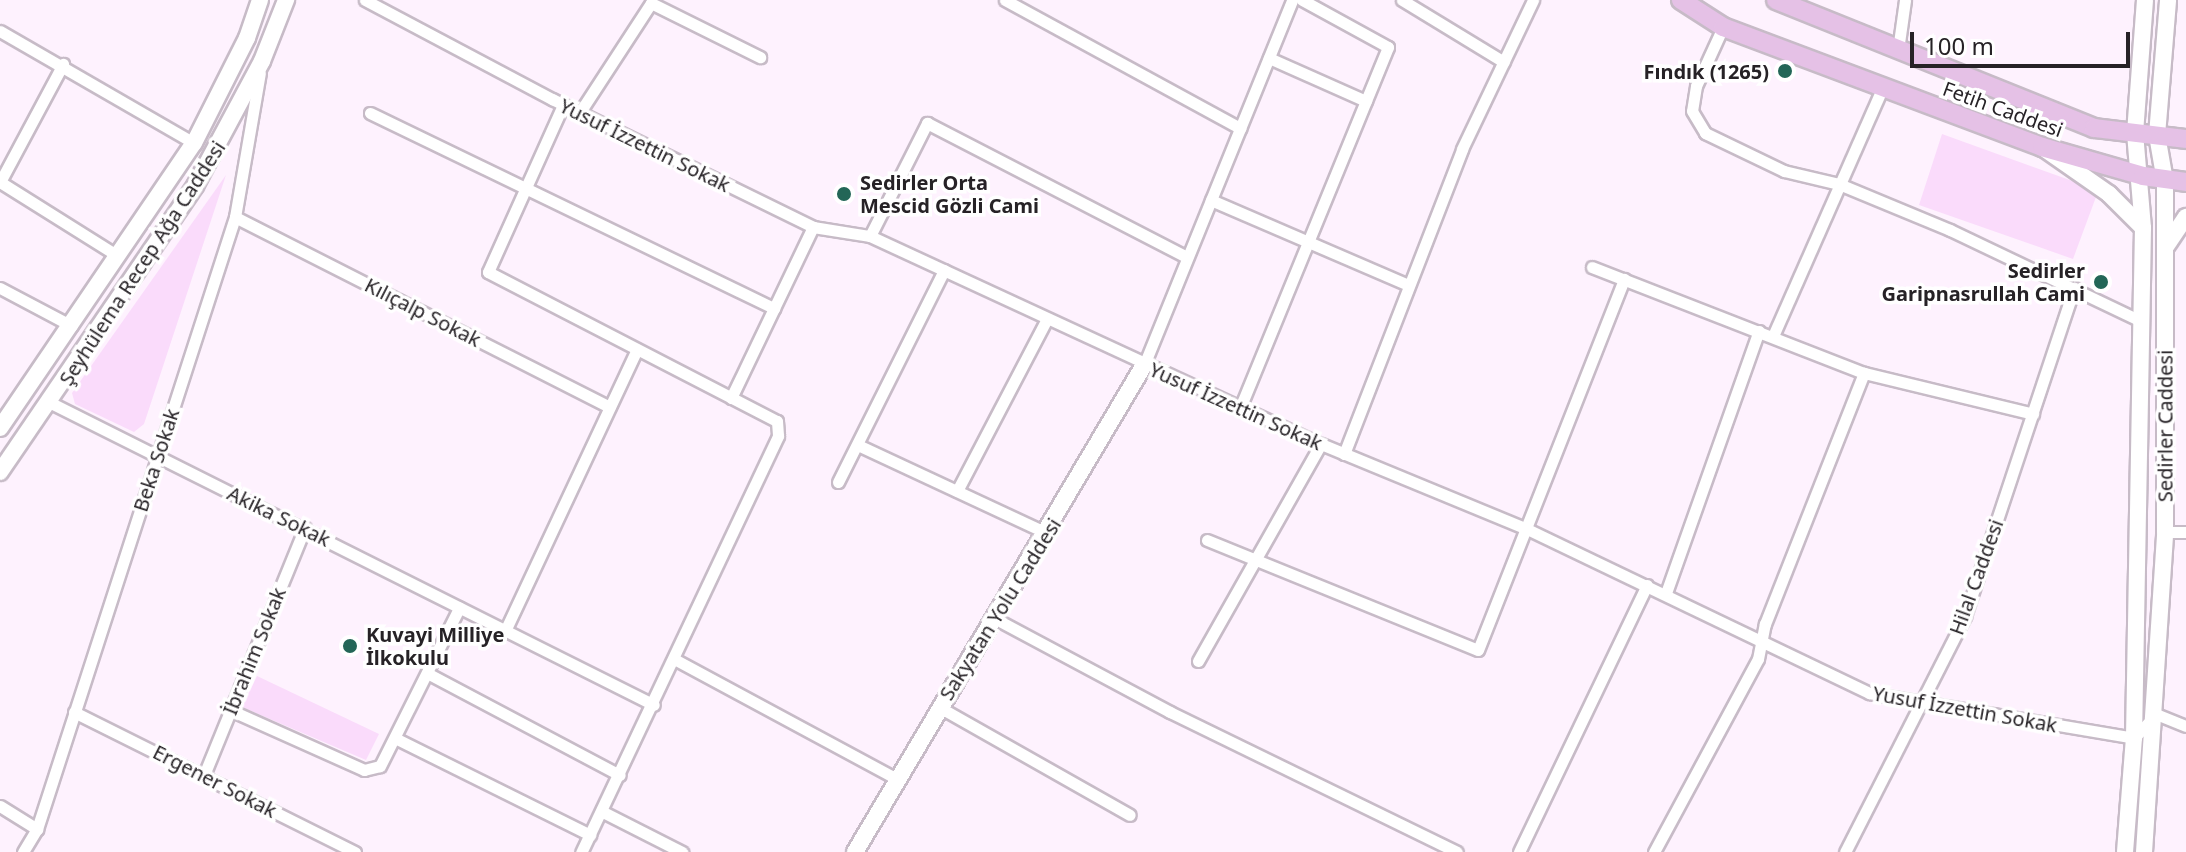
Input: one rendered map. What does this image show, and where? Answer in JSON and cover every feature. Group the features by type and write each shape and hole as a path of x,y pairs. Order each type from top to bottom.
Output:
{"main road":[{"name":"Şeyhülema Recep Ağa Caddesi","path":"0,428 194,143 247,38 260,0"},
{"name":"Şeyhülema Recep Ağa Caddesi","path":"0,472 51,403 195,186 262,61 286,0"},
{"name":"Fetih Caddesi","path":"1681,0 1723,27 2042,147 2143,176 2186,182"},
{"name":"Fetih Caddesi","path":"1776,0 2094,128 2186,139"},
{"name":"Sedirler Caddesi","path":"2125,852 2134,738 2143,228 2143,176 2135,133 2145,0"},
{"name":"Sedirler Caddesi","path":"2144,852 2156,714 2165,532 2165,181 2157,135 2168,0"},
{"path":"2042,147 2109,194 2143,228"},
{"path":"2165,251 2172,231 2186,217"},
{"name":"Sakyatan Yolu Caddesi","path":"855,852 1144,365"}],"street":[{"name":"Yusuf İzzettin Sokak","path":"365,0 563,105 813,227 870,236 1240,408 1525,528 1869,693 1921,705 2134,738"},
{"path":"1005,0 1240,128"},
{"path":"1144,365 1185,256 1292,0"},
{"path":"1240,408 1388,47 1302,0"},
{"path":"1402,0 1504,62"},
{"path":"1344,454 1462,149 1533,0"},
{"path":"1898,50 1905,0"},
{"path":"580,112 651,3 760,57"},
{"path":"1723,27 1696,86 1692,111 1705,133 1784,171 1839,184 2141,321"},
{"path":"0,31 63,64 194,143"},
{"path":"1269,58 1366,101"},
{"name":"Beka Sokak","path":"23,852 37,829 235,217 262,61"},
{"path":"63,64 0,182 118,256"},
{"path":"1773,336 1882,89"},
{"path":"563,105 488,272 777,421 778,436 676,660 581,852"},
{"path":"370,113 774,308"},
{"path":"870,236 927,123 1185,256"},
{"path":"1211,200 1408,285"},
{"name":"Kılıçalp Sokak","path":"235,217 610,407"},
{"path":"731,398 813,227"},
{"path":"1592,267 1864,373 2033,414"},
{"path":"838,482 944,270"},
{"path":"1207,540 1252,562 1478,650 1624,279"},
{"path":"0,288 72,326"},
{"name":"Hilal Caddesi","path":"1845,852 1965,616 2074,288"},
{"path":"957,491 1047,319"},
{"path":"1666,593 1759,331"},
{"path":"505,631 637,349"},
{"path":"1654,852 1764,641 1765,624 1864,373"},
{"name":"Akika Sokak","path":"51,403 654,705"},
{"path":"1198,661 1321,444"},
{"path":"858,445 1047,533"},
{"name":"İbrahim Sokak","path":"204,775 305,528"},
{"path":"2165,532 2186,532"},
{"path":"1519,852 1647,585"},
{"path":"230,710 364,770 380,766 459,608"},
{"path":"992,617 1170,712 1457,852"},
{"path":"676,660 897,779"},
{"path":"427,673 620,775"},
{"path":"939,707 1130,815"},
{"name":"Ergener Sokak","path":"74,712 355,852"},
{"path":"2134,738 2156,714 2186,726"},
{"path":"395,738 590,835"},
{"path":"0,806 37,829"},
{"path":"603,812 682,852"}],"shaded area":[{"path":"1942,134 2078,183 2096,197 2073,259 1919,205"},
{"path":"226,175 144,424 134,432 75,404 72,393"},
{"path":"257,676 379,734 366,760 242,707"}],"place":[{"name":"Fındık (1265)","path":"1785,71"},
{"name":"Sedirler Orta Mescid Gözli Cami","path":"844,194"},
{"name":"Sedirler Garipnasrullah Cami","path":"2101,282"},
{"name":"Kuvayi Milliye İlkokulu","path":"350,646"}]}
